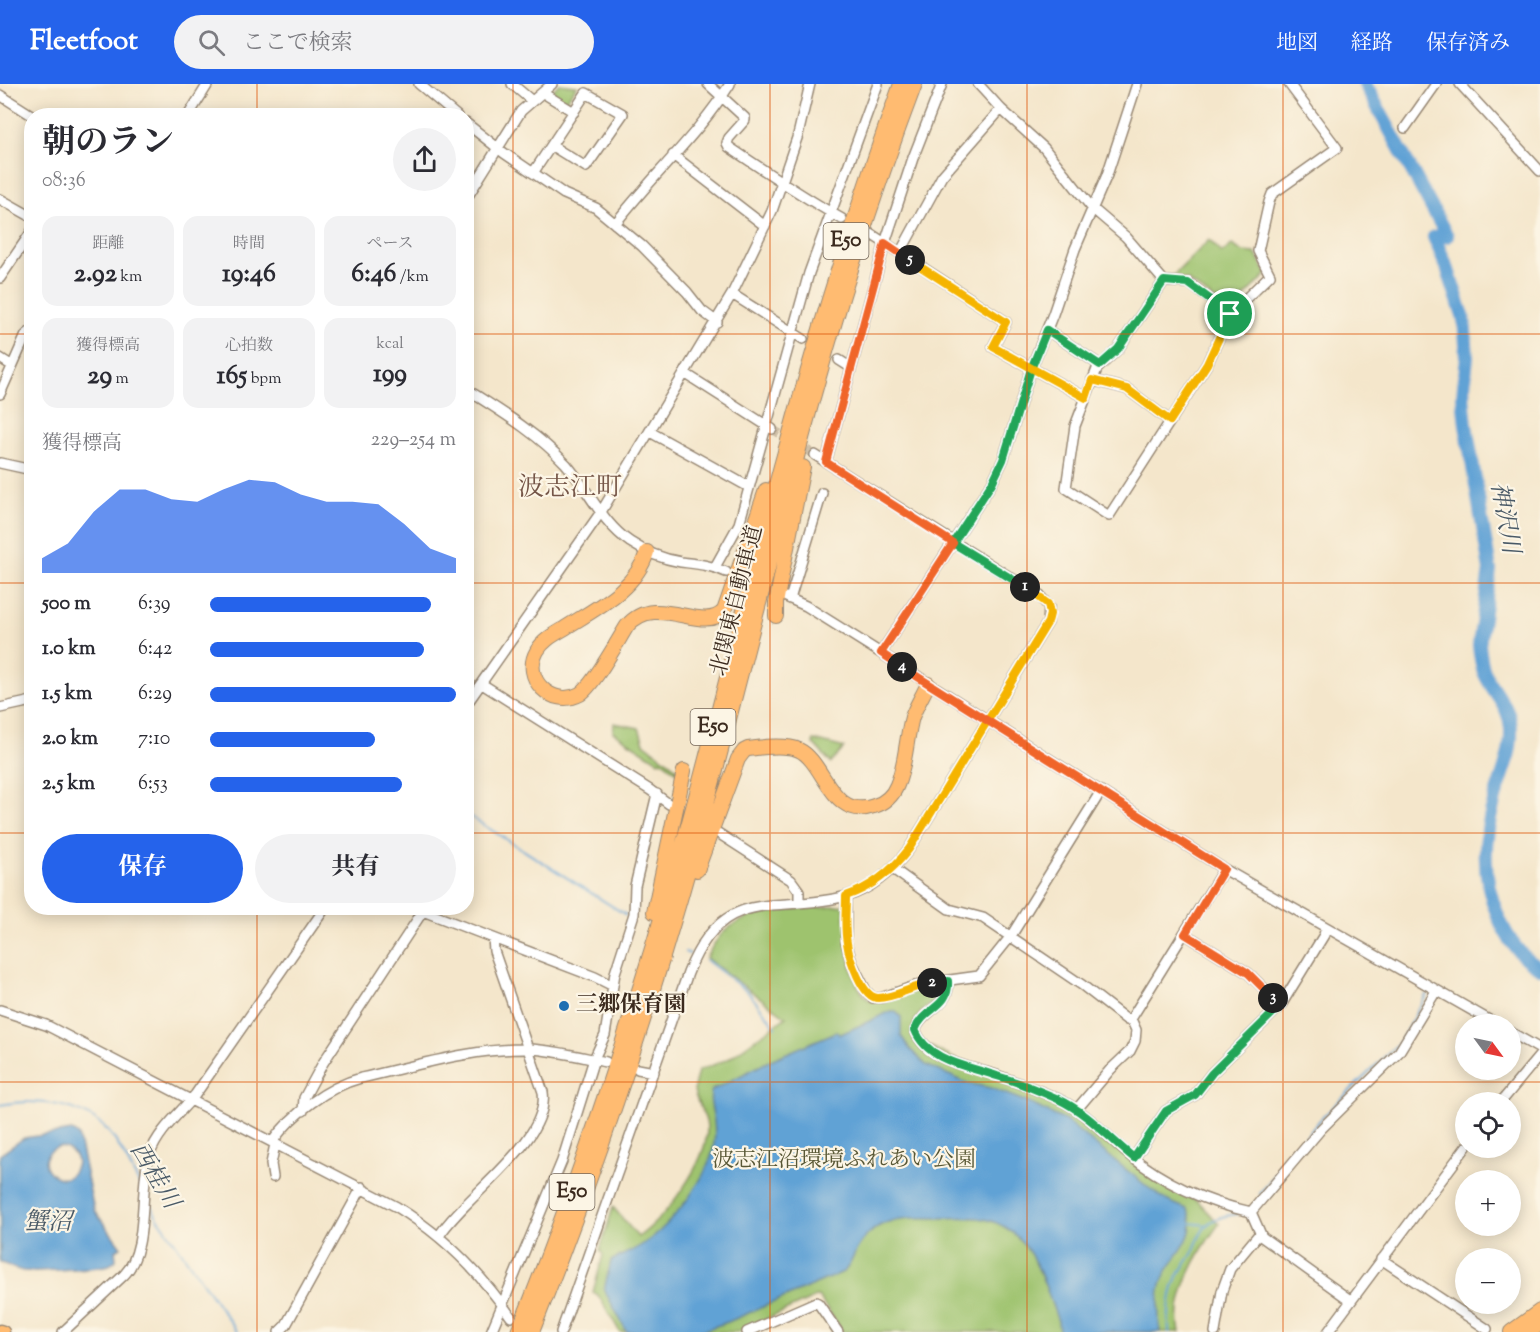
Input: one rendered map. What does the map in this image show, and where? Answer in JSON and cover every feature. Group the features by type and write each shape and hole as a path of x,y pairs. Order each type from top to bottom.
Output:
{"highway":[{"name":"北関東自動車道","path":"518,1332 563,1217 620,1051 686,834 799,401 845,242 901,84"},
{"name":"北関東自動車道","path":"532,1332 603,1142 658,974 712,786 797,453 834,324 879,183 915,84"},
{"path":"776,616 776,603 789,533 834,324"},
{"path":"647,552 639,570 624,588 550,637 538,648 532,663 534,676 546,692 552,696 567,698 585,690 627,626 643,613 660,611 711,618 720,616 724,611 772,470 799,401"},
{"path":"647,552 623,582 539,640 528,657 529,678 537,691 550,700 564,703 577,701 594,687 635,624 652,616 674,621"},
{"path":"658,974 738,759 744,751 765,748 797,749 806,755 834,794 844,803 862,808 875,806 886,800 896,786 912,716 928,684"},
{"path":"806,747 837,790 847,798 863,803 879,799 888,791 893,780 909,713 928,684"},
{"path":"620,1051 668,855 684,771"},
{"path":"1511,1332 1540,1311"},
{"path":"1529,1332 1540,1324"}],"street":[{"path":"193,108 208,84"},
{"path":"419,84 448,108"},
{"path":"512,84 532,101"},
{"path":"474,187 521,111 552,84"},
{"path":"708,84 745,120 729,138 728,145 775,178 842,219"},
{"path":"615,224 638,194 697,130 730,84"},
{"path":"474,694 601,512 717,322 765,226 783,182 798,135 810,84"},
{"path":"715,567 739,524 811,266 878,84"},
{"path":"826,462 885,243 942,84"},
{"path":"881,653 992,483 1003,460 1031,369 1047,330 1074,249 1107,175 1137,84"},
{"path":"1164,281 1118,349 1096,369 1075,426 1066,488 1109,516 1207,364 1230,314 1270,275 1258,251 1272,194 1337,148 1289,84"},
{"path":"1405,128 1436,84"},
{"path":"1460,84 1540,171"},
{"path":"981,85 1001,109 1044,148 1092,208 1126,237 1164,281 1188,283 1230,314"},
{"path":"543,93 574,112"},
{"path":"533,173 586,93 623,114 586,167 552,146"},
{"path":"0,95 24,110"},
{"path":"900,254 942,176 1001,109"},
{"path":"474,129 564,194 596,208 642,246 702,310 717,322"},
{"path":"673,155 765,226"},
{"path":"0,199 24,212"},
{"path":"871,234 1006,322 993,347 1086,398"},
{"path":"0,278 24,243"},
{"path":"732,294 803,339"},
{"path":"1047,330 1100,365"},
{"path":"0,394 24,339"},
{"path":"0,358 11,365"},
{"path":"839,360 850,367"},
{"path":"686,374 768,426"},
{"path":"1092,380 1127,389 1170,421"},
{"path":"474,394 541,439 575,475 601,512 621,535 647,552 673,560 715,567 726,572"},
{"path":"650,432 748,487"},
{"path":"561,1332 694,959 708,937 725,921 748,908 846,896 865,888 893,869 909,849 1048,622 1050,610 1048,604 1040,596 815,455"},
{"path":"0,463 24,468"},
{"path":"822,493 788,598 806,606 1224,869 1478,1014"},
{"path":"482,684 657,794 669,804"},
{"path":"0,708 24,703"},
{"path":"846,896 846,942 858,978 873,998 881,998 921,984 979,976 1011,936 1101,791"},
{"path":"491,1332 566,1151 594,1059 605,1035 613,986 634,914 635,886 657,794"},
{"path":"718,834 791,880 799,891 799,902"},
{"path":"893,869 949,909 983,918 1082,985 1127,1020 1131,1019"},
{"path":"1131,1019 1224,869"},
{"path":"63,1332 124,1275 132,1264 137,1250 145,1179 152,1149 190,1100 320,915"},
{"path":"303,1111 304,1098 323,1063 415,915"},
{"path":"434,915 613,986"},
{"path":"1134,1158 1166,1111 1195,1095 1212,1073 1281,1005 1324,935 1326,927"},
{"path":"1185,934 1248,973 1281,1005"},
{"path":"439,1236 465,1204 522,1147 534,1129 544,1098 494,951 493,938"},
{"path":"948,981 949,991 946,998 925,1015 915,1030 918,1038 926,1047 948,1060 1021,1083 1077,1109 1134,1158 1165,1180 1223,1206 1251,1212"},
{"path":"1251,1212 1321,1129 1399,1052 1436,991"},
{"path":"0,1010 46,1025 362,1187 404,1211 439,1236 476,1270 511,1317"},
{"path":"1077,1109 1110,1070 1130,1051 1135,1041 1136,1030 1131,1019"},
{"path":"1521,1038 1540,1049"},
{"path":"273,1177 271,1164 274,1143 303,1111 337,1088 354,1080 484,1052 528,1049 606,1062"},
{"path":"1509,1092 1540,1056"},
{"path":"638,1068 654,1072"},
{"path":"1328,1332 1458,1158"},
{"path":"279,1332 286,1325 362,1187"},
{"path":"1251,1212 1259,1234 1350,1300"},
{"path":"1215,1332 1222,1291 1230,1269 1259,1234"},
{"path":"1382,1259 1487,1329"},
{"path":"747,1332 816,1302 819,1303 838,1332"}],"green space":[{"path":"559,84 577,86 565,102 554,95 553,90"},
{"path":"1209,240 1222,253 1232,245 1243,252 1255,253 1267,274 1230,311 1187,280 1169,280"},
{"path":"614,723 639,728 644,743 678,769 677,772 613,732"},
{"path":"814,740 844,748 831,763 813,743"},
{"name":"波志江沼環境ふれあい公園","path":"844,905 853,971 863,994 871,1001 940,986 945,991 916,1019 915,1039 991,1077 1048,1099 1068,1110 1164,1184 1198,1201 1219,1224 1195,1261 1183,1289 1179,1318 1180,1332 843,1332 818,1296 738,1332 620,1332 598,1295 593,1292 603,1255 600,1250 613,1207 638,1237 660,1217 683,1189 700,1158 705,1143 707,1124 694,1089 698,1071 728,1059 786,1017 706,958 722,934 750,917 782,910"}],"water":[{"name":"波志江沼環境ふれあい公園","path":"889,1012 896,1012 901,1017 901,1036 926,1065 967,1083 991,1088 1027,1102 1066,1121 1149,1188 1168,1201 1187,1209 1191,1219 1188,1238 1162,1281 1159,1306 1160,1332 1059,1332 1058,1321 1041,1274 1025,1245 1000,1225 984,1219 967,1217 908,1218 886,1223 876,1228 864,1239 843,1272 728,1322 698,1332 627,1332 604,1290 611,1261 654,1236 687,1200 697,1185 711,1157 714,1144 712,1090 773,1059 836,1032 839,1035"},
{"name":"蟹沼","path":"72,1131 78,1135 94,1210 121,1247 115,1250 116,1260 112,1264 66,1270 23,1271 0,1262 0,1155 24,1138","holes":["62,1147 73,1153 77,1160 70,1176 63,1178 56,1177 50,1172 45,1159 49,1152"]}],"waterway":[{"name":"神沢川","path":"1365,84 1447,236 1434,237 1447,267 1464,319 1467,356 1463,396 1466,425 1490,570 1479,648 1484,672 1504,706 1511,729 1509,754 1488,826 1486,871 1492,901 1505,932 1520,953 1540,968"},
{"path":"474,819 626,915"},
{"path":"685,952 690,954"},
{"path":"706,960 748,992 776,1027"},
{"path":"1260,1194 1320,1120 1400,1042 1427,994"},
{"name":"西桂川","path":"0,1105 43,1103 86,1114 113,1137 141,1187"},
{"name":"西桂川","path":"147,1198 156,1215 237,1332"},
{"path":"1169,1332 1170,1304 1174,1283 1192,1254 1202,1232 1214,1220 1237,1214"},
{"path":"1189,1223 1207,1225"}],"tunnel":[{"path":"772,429 815,455"}],"place":[{"name":"三郷保育園","path":"564,1006"}],"district":[{"name":"波志江町","path":"570,488"}],"route":[{"path":"1230,314 1188,283 1164,281 1118,349 1100,365 1047,330 1031,369 1003,460 992,483 953,543 1045,600 1050,610 1048,622 987,720 909,849 893,869 865,888 846,896 846,942 858,978 873,998 881,998 921,984 948,981 949,991 946,998 925,1015 915,1030 918,1038 926,1047 948,1060 1021,1083 1058,1099 1076,1109 1134,1158 1166,1111 1195,1095 1212,1073 1281,1005 1248,973 1185,934 1224,869 1101,791 987,720 945,695 881,653 953,543 826,462 885,243 1006,322 993,347 1031,369 1086,398 1092,380 1127,389 1170,421 1207,364 1230,314"}]}
